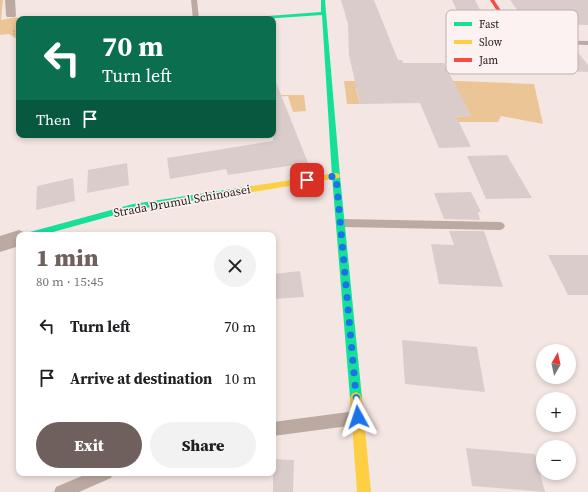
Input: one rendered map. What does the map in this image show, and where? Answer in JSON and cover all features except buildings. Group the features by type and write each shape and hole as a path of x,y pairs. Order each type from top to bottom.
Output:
{"street":[{"path":"10,0 11,15"},
{"path":"323,0 336,176 364,492"},
{"path":"492,0 498,10"},
{"path":"276,17 324,13"},
{"name":"Strada Drumul Schinoasei","path":"41,232 133,207 336,176"},
{"path":"0,244 16,239"}],"lane":[{"path":"194,0 196,16"},
{"path":"578,43 588,43"},
{"path":"340,222 500,226"},
{"path":"276,429 358,417"},
{"path":"61,492 99,476"}],"shaded area":[{"path":"0,0 3,0 1,20 16,17 16,38 9,34 0,35"},
{"path":"344,81 458,81 534,84 543,124 501,116 498,122 444,122 441,117 471,116 464,103 404,103 398,88 356,88 360,104 347,104"},
{"path":"276,95 304,95 306,111 293,112 288,96 276,97"}],"traffic: fast":[{"path":"323,0 336,176 356,398"},
{"path":"276,17 324,13"},
{"path":"41,232 133,207 252,189"}],"traffic: slow":[{"path":"252,189 336,176"},
{"path":"356,398 364,492"}],"traffic: jam":[{"path":"492,0 498,10"}],"route":[{"path":"307,180 336,176 358,417"}]}
